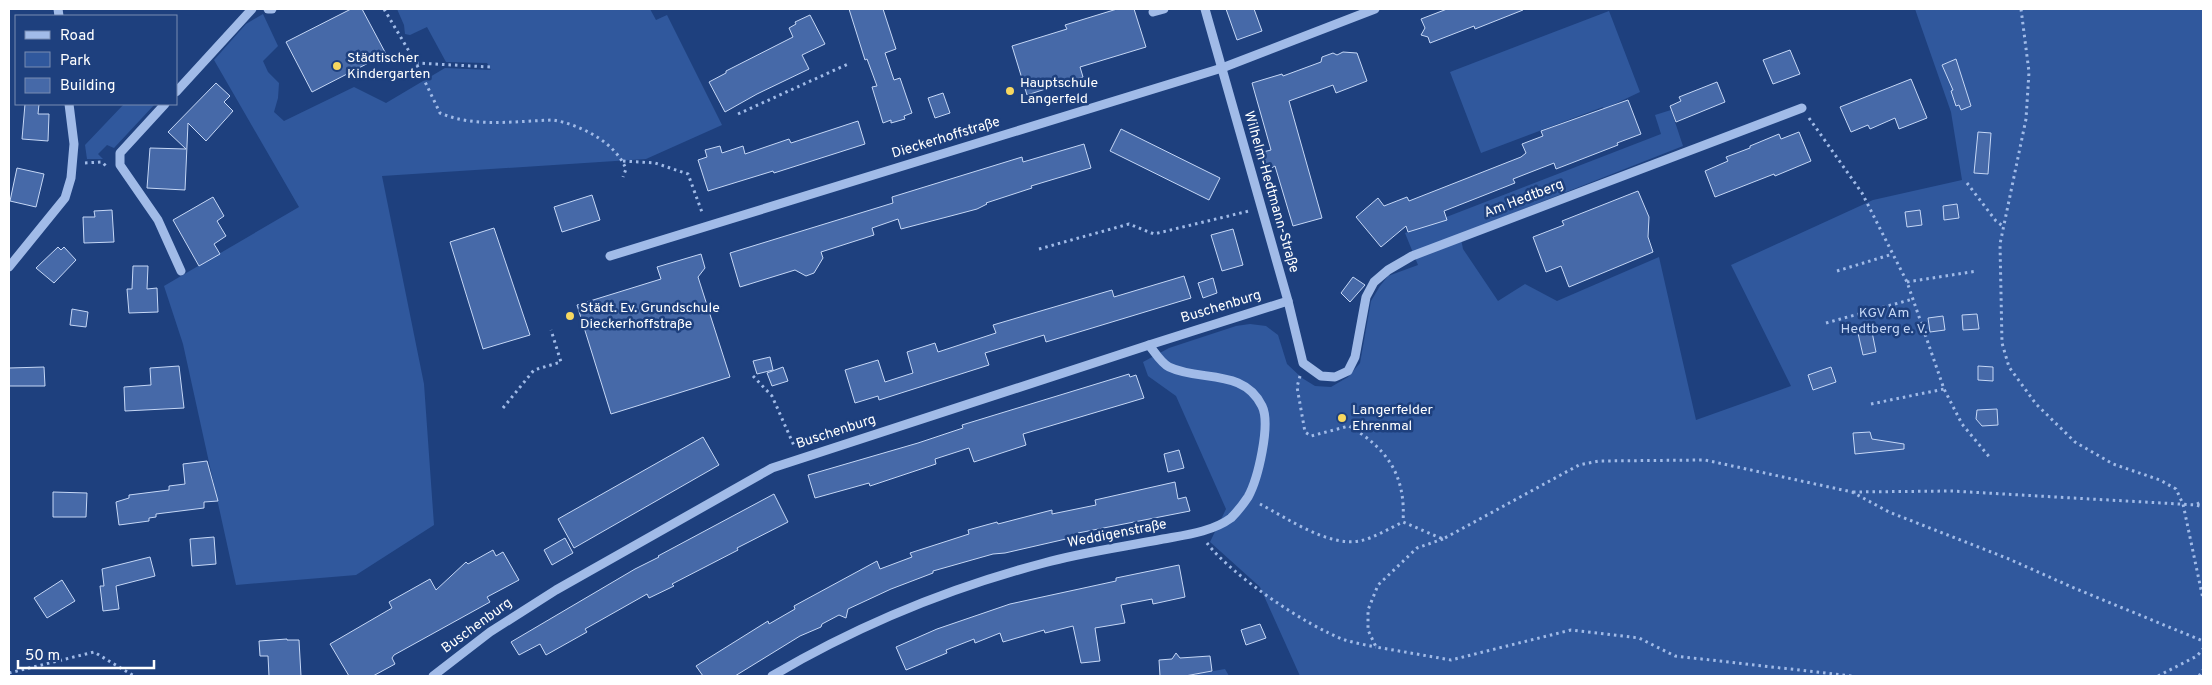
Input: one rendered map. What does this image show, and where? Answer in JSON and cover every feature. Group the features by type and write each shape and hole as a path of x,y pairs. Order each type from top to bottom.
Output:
{"street":[{"path":"178,90 252,9"},
{"path":"1153,12 1164,9"},
{"name":"Wilhelm-Hedtmann-Straße","path":"1205,9 1288,301 1303,363"},
{"name":"Dieckerhoffstraße","path":"610,256 1222,68 1375,9"},
{"path":"9,267 65,198 71,178 74,144 69,105"},
{"path":"164,105 120,153 120,164 158,220 182,271"},
{"name":"Am Hedtberg","path":"1303,363 1321,376 1334,376 1348,371 1355,357 1366,297 1374,282 1388,270 1412,256 1802,108"},
{"name":"Buschenburg","path":"433,676 490,632 556,590 772,468 798,458 1288,301"},
{"name":"Weddigenstraße","path":"772,676 868,625 940,595 1044,563 1204,530 1231,518 1248,498 1256,477 1266,420 1263,407 1256,394 1245,385 1231,379 1185,373 1167,366 1149,345"}],"path":[{"path":"384,9 416,63 440,113 455,120 471,122 553,120 563,122 610,146 623,161 626,169 622,177"},
{"path":"2021,9 2029,72 2026,119 2000,244 2002,343 2009,367 2036,404 2075,442 2113,464 2160,480 2176,489 2183,504 2203,598"},
{"path":"416,63 490,67"},
{"path":"738,114 848,64"},
{"path":"1802,108 1862,193 1907,282 1944,388 1962,424 1991,459"},
{"path":"623,161 655,163 688,174 706,225"},
{"path":"84,163 102,162 113,172"},
{"path":"1967,183 1996,221 2004,227"},
{"path":"1038,249 1129,224 1154,234 1261,208"},
{"path":"1837,271 1893,254"},
{"path":"1907,282 1977,270"},
{"path":"1826,323 1912,299"},
{"path":"503,408 534,370 561,362 551,330"},
{"path":"1303,363 1297,387 1305,432 1312,436 1349,426 1378,446 1401,487 1403,522"},
{"path":"753,376 772,396 798,458"},
{"path":"1870,404 1944,388"},
{"path":"1376,647 1368,630 1368,610 1378,585 1417,548 1443,538 1579,465 1599,461 1705,460 1852,492 1951,491 2183,504 2203,507"},
{"path":"1852,492 1890,512 2009,559 2203,641"},
{"path":"1248,498 1323,536 1342,541 1360,541 1403,522 1443,538"},
{"path":"2196,505 2203,501"},
{"path":"1204,530 1207,544 1242,576 1283,606 1313,625 1346,640 1376,647 1451,660 1571,630 1639,638 1675,656 1852,676"},
{"path":"2158,676 2197,656 2203,649"},
{"path":"9,673 94,652 134,676"},
{"path":"2198,676 2203,670"}],"green space":[{"path":"397,9 650,9 656,20 667,15 722,125 646,159 382,176 424,384 434,525 356,575 236,585 183,344 164,286 299,207 214,60 246,24 263,14 278,46 263,61 268,72 279,83 278,98 274,112 284,121 354,87 386,103 445,68 491,70 487,63 446,62 427,27 410,35 405,34 404,25"},
{"name":"KGV Am Hedtberg e. V.","path":"1915,9 2203,9 2203,676 1300,676 1260,587 1210,542 1226,509 1176,396 1148,376 1143,362 1169,348 1236,326 1250,324 1266,326 1278,335 1287,364 1302,378 1315,386 1331,387 1348,377 1360,363 1371,301 1380,286 1388,276 1418,265 1405,233 1661,134 1655,115 1671,110 1683,146 1460,234 1463,249 1498,301 1525,284 1557,301 1659,257 1696,420 1791,386 1731,265 1873,200 1962,180 1951,112"},
{"path":"1609,11 1640,92 1604,109 1603,107 1481,153 1450,72"},
{"path":"123,105 154,105 114,148 107,145 98,154 103,159 87,159 85,145"},
{"path":"1225,669 1229,676 1196,676 1196,674"}],"building":[{"path":"351,9 362,9 386,54 312,92 286,42"},
{"path":"849,9 883,9 896,49 885,53 894,80 900,78 912,113 904,116 905,119 891,123 891,120 883,123 872,87 877,86 867,59 865,60"},
{"path":"1117,9 1134,9 1146,47 1080,67 1083,77 1027,95 1012,46 1067,29 1065,25"},
{"path":"1226,9 1254,9 1262,31 1237,40"},
{"path":"1447,9 1523,10 1475,29 1474,26 1430,43 1428,37 1421,35 1425,28 1421,19"},
{"path":"810,15 825,44 802,55 809,69 725,112 709,82 726,73 726,71 793,37 789,28 796,24 795,22"},
{"path":"1790,50 1800,74 1773,84 1763,60"},
{"path":"1343,52 1357,53 1367,81 1336,93 1333,85 1289,101 1322,218 1293,226 1275,166 1268,170 1263,152 1271,150 1252,83 1282,74 1283,76 1321,62 1322,57 1333,53 1337,55"},
{"path":"1956,59 1971,106 1961,110 1959,105 1956,106 1951,91 1953,90 1942,65"},
{"path":"1911,79 1927,118 1899,129 1895,118 1870,129 1868,125 1851,132 1840,107"},
{"path":"1717,82 1725,102 1676,122 1670,106 1681,101 1679,97"},
{"path":"216,83 230,96 224,102 233,111 206,141 188,123 185,190 147,188 150,148 186,149 168,132"},
{"path":"943,93 950,113 935,118 928,98"},
{"path":"1628,100 1641,134 1556,169 1554,163 1513,179 1515,183 1444,211 1447,220 1408,232 1406,226 1381,247 1356,217 1378,198 1384,206 1407,197 1409,201 1521,157 1526,153 1522,144 1543,136 1541,131"},
{"path":"25,105 39,105 38,114 49,114 48,141 22,139"},
{"path":"858,121 865,144 774,173 773,171 708,191 698,160 707,157 705,150 720,146 722,153 743,146 745,154 789,139 791,143"},
{"path":"1121,129 1220,178 1209,200 1110,151"},
{"path":"1799,132 1811,161 1715,197 1705,171 1728,161 1726,157 1750,148 1750,146 1779,134 1781,139"},
{"path":"1978,132 1991,133 1988,174 1974,173"},
{"path":"1084,144 1091,168 1031,186 1032,188 962,213 901,229 898,219 872,228 874,235 821,252 823,258 814,273 806,276 795,270 740,287 730,253 893,203 892,197 1022,157 1023,162"},
{"path":"17,168 44,174 36,207 10,201"},
{"path":"1638,191 1649,217 1648,237 1653,252 1569,287 1561,266 1546,272 1533,237 1564,225 1562,221"},
{"path":"592,195 600,220 562,232 554,207"},
{"path":"213,197 224,216 217,221 226,236 214,244 220,254 199,266 173,220"},
{"path":"1957,204 1959,218 1944,220 1943,206"},
{"path":"112,210 114,242 84,243 83,217 95,217 94,211"},
{"path":"1920,210 1922,225 1907,227 1905,212"},
{"path":"494,228 530,335 483,349 450,242"},
{"path":"1233,229 1243,265 1222,271 1211,235"},
{"path":"58,247 61,250 64,247 76,260 54,283 36,268"},
{"path":"701,254 705,268 698,277 730,377 611,414 577,305 661,279 657,267"},
{"path":"133,266 148,266 147,289 157,288 158,312 129,313 127,289 132,289"},
{"path":"1184,276 1191,298 1046,342 1044,335 985,353 989,365 879,400 878,396 855,403 845,370 878,360 885,382 913,373 907,352 935,343 938,352 996,333 993,325 1112,290 1114,297"},
{"path":"1353,277 1365,285 1350,302 1341,293"},
{"path":"1213,278 1217,293 1203,298 1198,283"},
{"path":"72,309 88,312 86,327 70,325"},
{"path":"1977,314 1979,329 1963,330 1962,315"},
{"path":"1943,316 1945,330 1930,332 1928,318"},
{"path":"1871,327 1876,352 1863,355 1857,329"},
{"path":"770,357 773,370 757,374 753,361"},
{"path":"179,366 184,408 125,411 124,387 151,385 150,368"},
{"path":"1978,366 1993,367 1993,381 1978,380"},
{"path":"44,367 45,386 9,386 9,368"},
{"path":"783,367 788,381 772,386 767,373"},
{"path":"1831,367 1836,382 1813,390 1808,375"},
{"path":"1129,374 1130,377 1136,375 1144,398 1023,434 1026,445 974,462 969,448 935,459 936,464 870,486 869,483 815,498 808,475 918,443 963,428 962,425"},
{"path":"1997,409 1998,425 1982,426 1976,419 1977,410"},
{"path":"1870,432 1872,439 1904,444 1904,449 1855,454 1853,433"},
{"path":"703,437 719,465 574,548 558,519"},
{"path":"1179,450 1184,468 1168,472 1164,454"},
{"path":"207,461 218,501 204,502 204,508 156,514 156,517 149,518 149,521 119,525 116,502 129,498 129,495 169,490 169,486 185,484 183,464"},
{"path":"1175,482 1178,499 1186,497 1190,511 1078,533 1079,536 993,554 933,571 933,573 891,589 848,609 846,618 839,615 822,624 821,627 800,636 735,676 703,676 696,666 768,621 769,624 795,609 794,606 877,561 880,569 912,557 910,553 969,534 968,530 1052,510 1052,514 1096,505 1095,500"},
{"path":"53,492 87,493 86,517 53,517"},
{"path":"774,494 788,522 672,584 674,586 649,598 647,594 585,629 587,632 546,655 540,644 519,655 511,642 658,556"},
{"path":"214,537 216,564 192,566 190,539"},
{"path":"565,538 573,553 552,565 544,550"},
{"path":"493,550 496,556 503,552 519,580 487,597 490,602 394,655 392,658 395,664 373,676 349,676 330,644 392,608 389,602 430,579 436,590 466,562 468,564"},
{"path":"150,557 155,576 116,586 119,609 103,611 100,586 104,586 102,569"},
{"path":"1179,565 1185,597 1153,604 1152,599 1121,605 1125,623 1095,628 1100,661 1081,663 1073,626 1045,633 1044,630 1003,642 1000,633 975,643 974,639 946,650 947,653 906,670 896,647 937,629 1010,604"},
{"path":"62,580 75,601 47,618 34,598"},
{"path":"1260,624 1266,638 1246,645 1241,630"},
{"path":"299,640 301,676 269,676 268,656 260,656 259,641"},
{"path":"1176,653 1180,658 1210,656 1212,671 1185,676 1160,676 1159,660 1172,659"}],"place":[{"name":"Städtischer Kindergarten","path":"337,66"},
{"name":"Hauptschule Langerfeld","path":"1010,91"},
{"name":"Städt. Ev. Grundschule Dieckerhoffstraße","path":"570,316"},
{"name":"Langerfelder Ehrenmal","path":"1342,418"}]}
